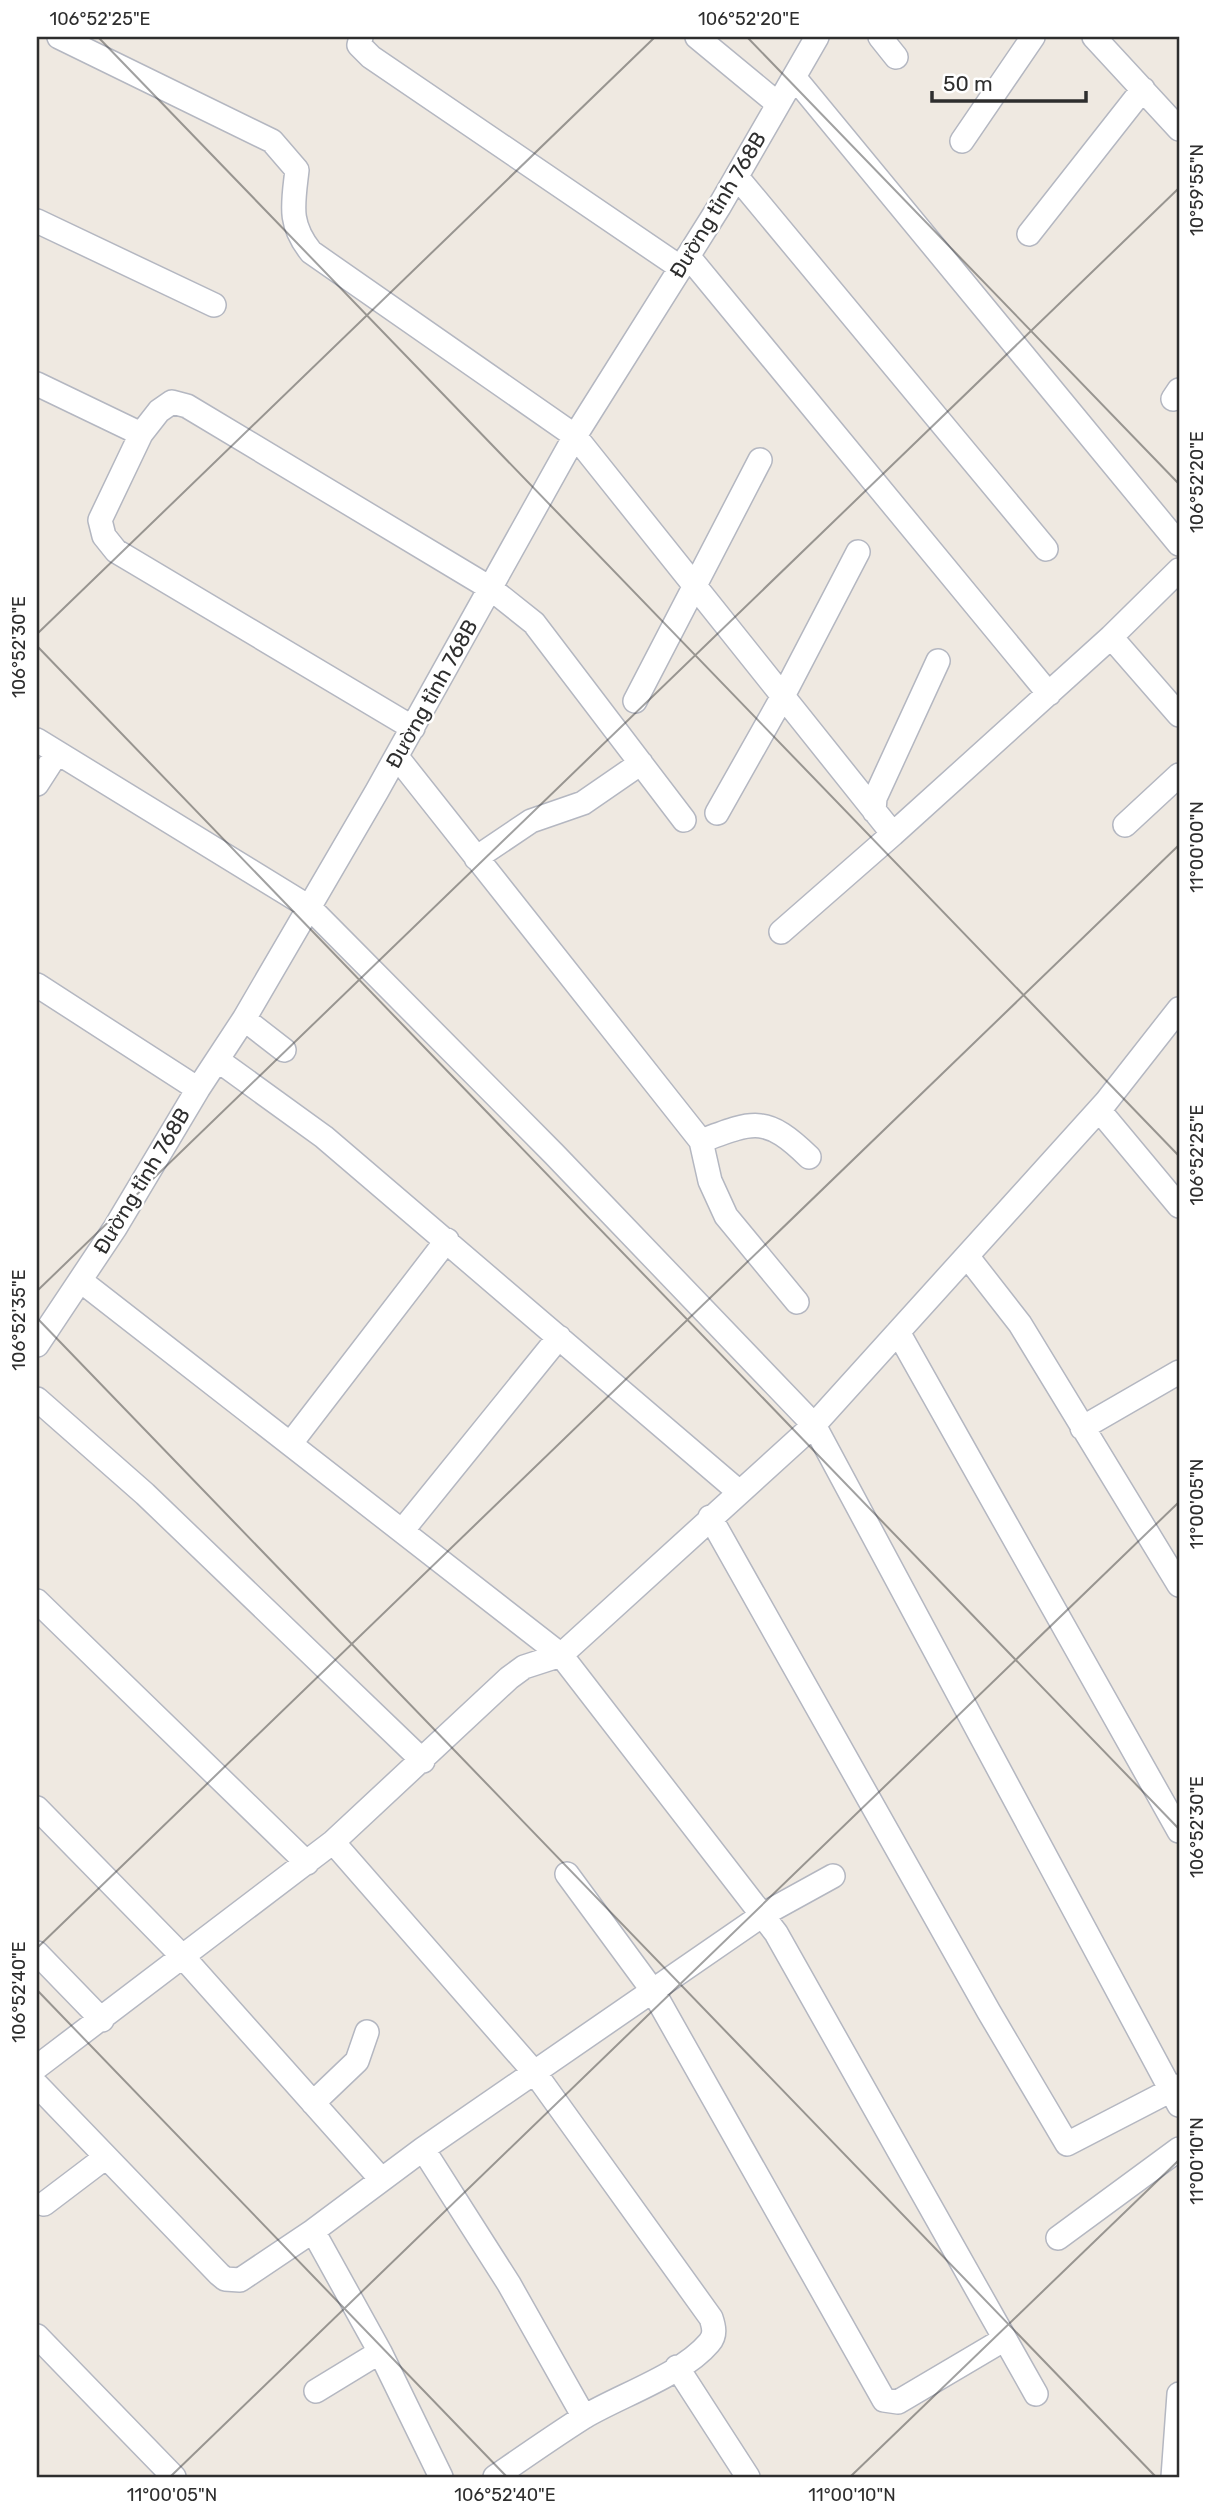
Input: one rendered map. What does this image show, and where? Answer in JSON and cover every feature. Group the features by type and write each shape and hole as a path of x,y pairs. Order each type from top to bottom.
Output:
{"street":[{"path":"60,37 272,141 298,170 292,213 297,235 311,252 575,436 893,834"},
{"path":"361,37 359,45 371,57 685,262 1049,694"},
{"path":"697,37 778,104"},
{"name":"Đường tỉnh 768B","path":"37,1345 81,1281 198,1089 219,1061 397,757 575,436 737,177 817,37"},
{"path":"880,37 896,57"},
{"path":"962,141 1032,37"},
{"path":"1094,37 1179,129"},
{"path":"794,77 1179,544"},
{"path":"1029,234 1143,89"},
{"path":"737,177 1046,549"},
{"path":"37,221 214,304"},
{"path":"37,384 141,434"},
{"path":"413,728 116,551 104,536 100,520 141,434 159,411 172,402 187,406 490,588 534,623 684,820"},
{"path":"635,701 761,460"},
{"path":"717,813 783,696 858,552"},
{"path":"781,932 1049,694 1179,570"},
{"path":"1111,637 1179,715"},
{"path":"874,811 875,798 938,661"},
{"path":"37,740 309,907 554,1154 814,1425 1177,2094 1067,2144 976,1989 710,1517"},
{"path":"37,783 57,753"},
{"path":"397,757 701,1141 710,1181 726,1216 797,1302"},
{"path":"477,858 531,821 583,803 640,763"},
{"path":"1125,825 1179,775"},
{"path":"37,985 198,1089"},
{"path":"37,2067 184,1958 333,1842 509,1678 524,1667 561,1655 738,1491 814,1425 1099,1110 1179,1009"},
{"path":"244,1019 284,1050"},
{"path":"219,1061 324,1138 447,1240 738,1491"},
{"path":"1099,1110 1176,1195"},
{"path":"701,1141 739,1127 763,1124 794,1142 809,1157"},
{"path":"291,1443 447,1240"},
{"path":"967,1256 1020,1324 1179,1585"},
{"path":"81,1281 561,1655 764,1914 1035,2394"},
{"path":"898,1332 1179,1830"},
{"path":"402,1531 559,1337"},
{"path":"1082,1428 1178,1376"},
{"path":"37,1399 145,1494 423,1761"},
{"path":"37,1601 307,1863"},
{"path":"37,1808 184,1958 381,2179"},
{"path":"333,1842 535,2073 711,2318 715,2329 712,2340 677,2367 584,2417 504,2475"},
{"path":"567,1874 653,1991 884,2400 898,2402 1003,2340"},
{"path":"37,2085 225,2279 240,2280 313,2231 422,2149 764,1914 833,1876"},
{"path":"37,1953 102,2020"},
{"path":"313,2103 358,2061 367,2032"},
{"path":"422,2149 509,2284 584,2417"},
{"path":"1058,2238 1179,2149"},
{"path":"44,2204 106,2157"},
{"path":"313,2231 380,2352 441,2477"},
{"path":"37,2336 174,2477"},
{"path":"316,2391 380,2352"},
{"path":"677,2367 748,2477"},
{"path":"1173,2477 1179,2394"}]}
